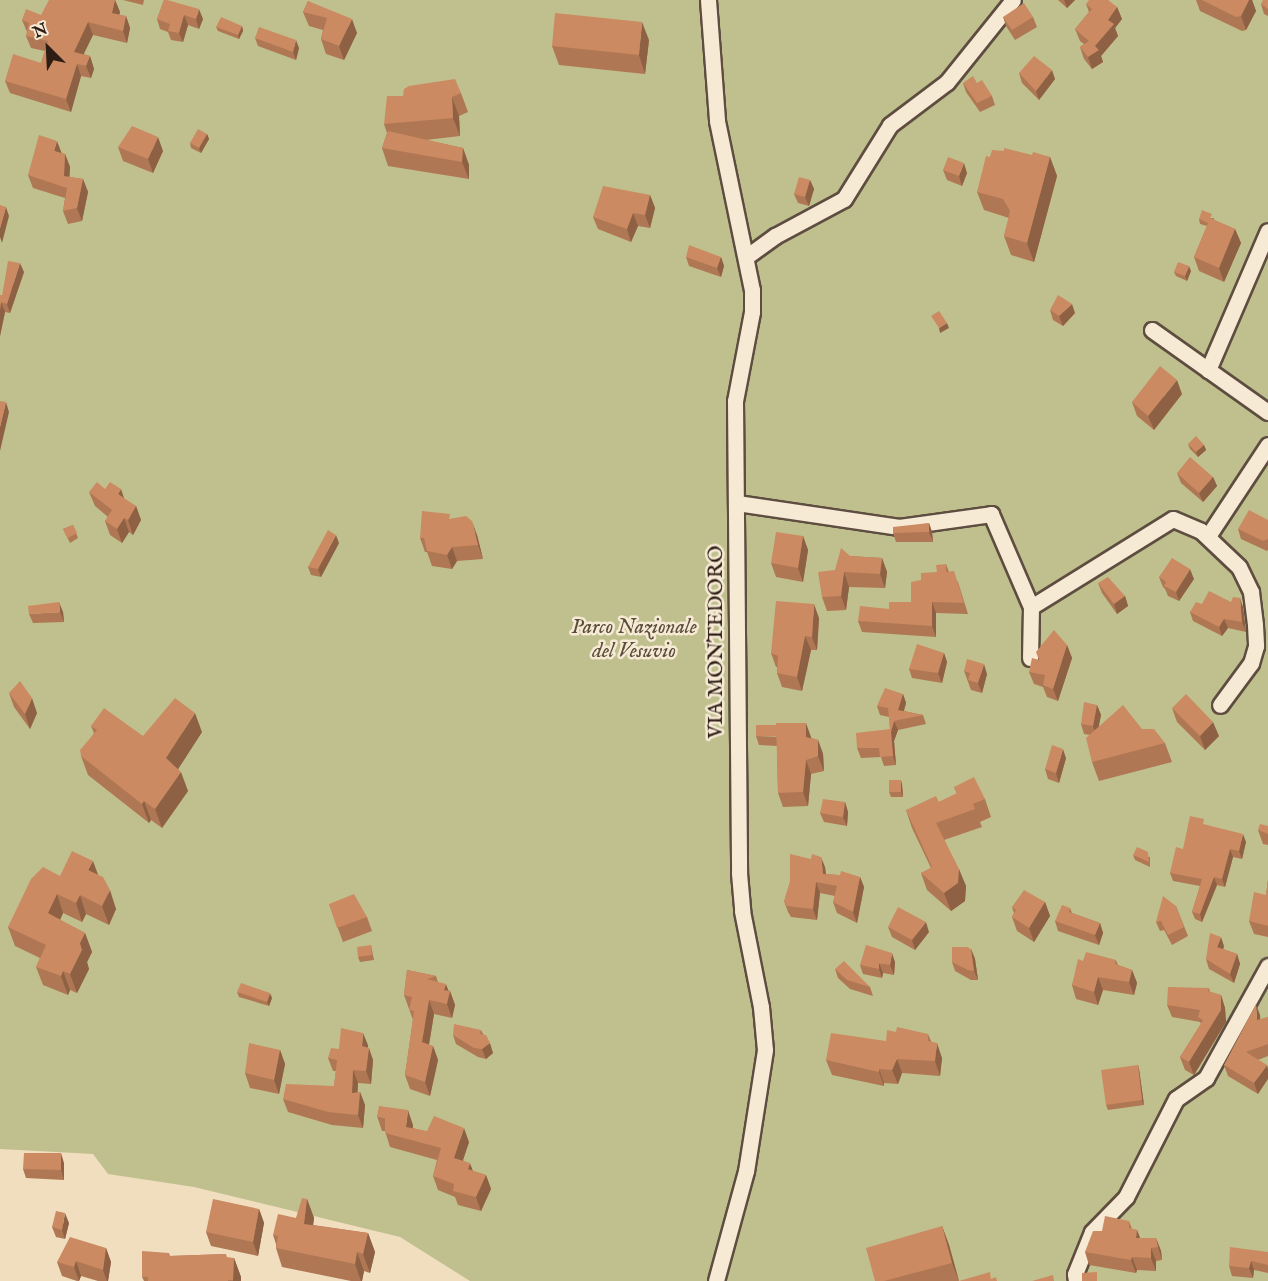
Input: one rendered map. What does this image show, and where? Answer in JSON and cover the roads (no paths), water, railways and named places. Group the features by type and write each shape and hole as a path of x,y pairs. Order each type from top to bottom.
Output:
{"street":[{"name":"VIA MONTEDORO","path":"708,0 717,121 746,257 752,312 735,401 740,883 765,1050 746,1171 716,1281"},
{"path":"746,257 775,236 844,199 890,125 947,82 1013,0"},
{"path":"1208,370 1268,231"},
{"path":"1152,330 1268,412"},
{"path":"1208,536 1268,445"},
{"path":"737,503 899,527 991,514 1031,607 1030,658"},
{"path":"1031,607 1173,519 1208,536 1239,567 1245,579 1255,625 1256,646 1251,663 1220,705"},
{"path":"1076,1281 1075,1274 1092,1232 1126,1197 1176,1099 1206,1078 1268,966"}],"park label":[{"name":"Parco Nazionale del Vesuvio","path":"634,640"}]}
